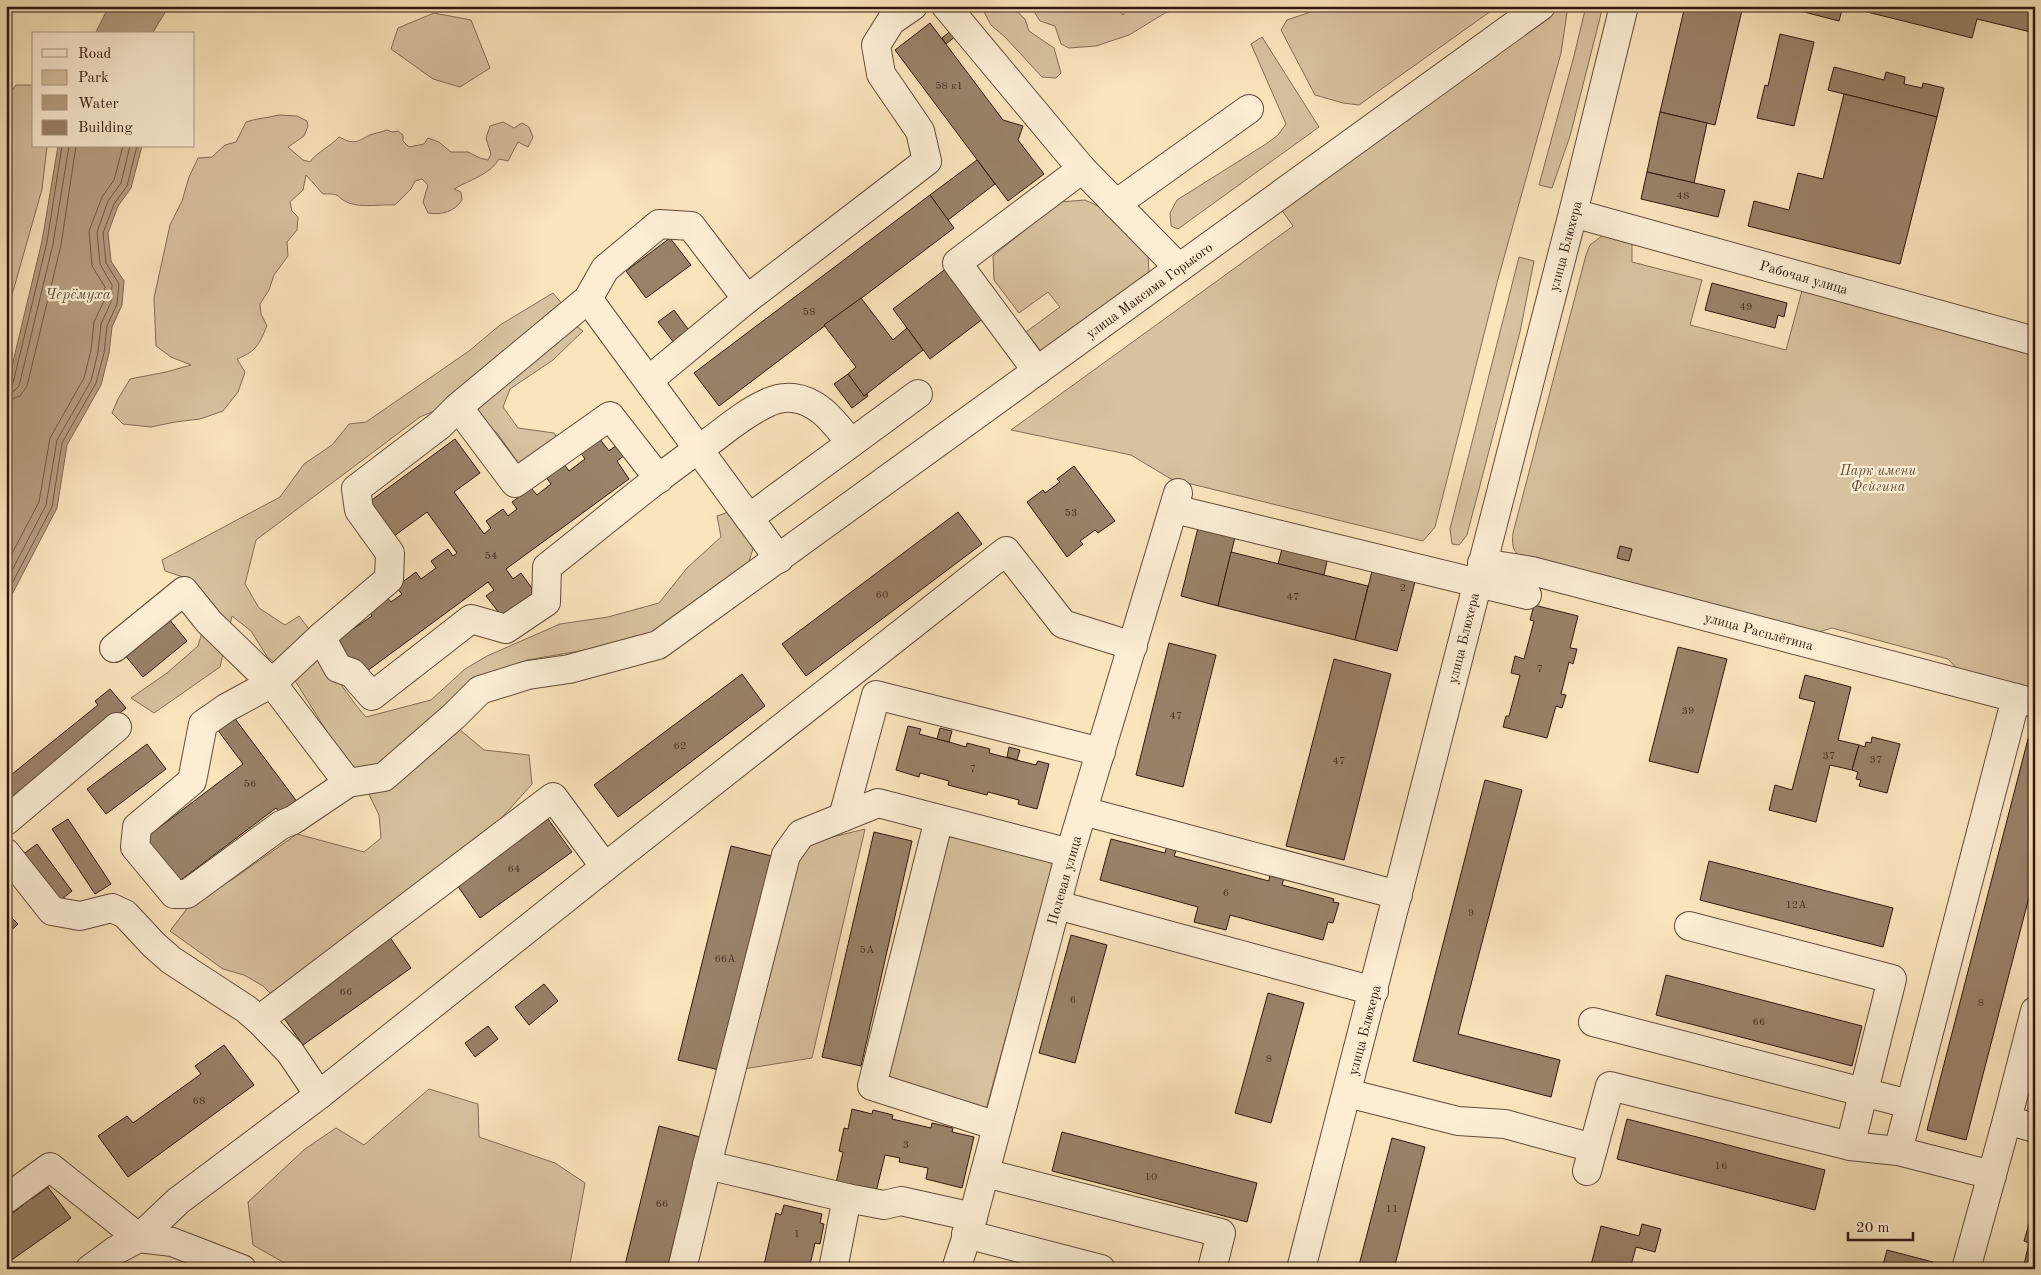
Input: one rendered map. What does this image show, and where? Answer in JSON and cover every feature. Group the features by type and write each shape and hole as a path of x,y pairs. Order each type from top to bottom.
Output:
{"street":[{"path":"649,380 747,299 927,161 920,131 881,74 876,45 891,21 913,6"},
{"path":"946,6 1082,169 1178,268"},
{"name":"улица Максима Горького","path":"348,783 384,777 454,716 480,690 528,675 569,668 658,645 1541,6"},
{"name":"улица Блюхера","path":"1301,1269 1573,213 1624,6"},
{"path":"1116,204 1249,109"},
{"path":"1037,371 957,263 1082,169"},
{"name":"Рабочая улица","path":"1573,213 2035,341"},
{"path":"114,648 184,590 209,622 272,683 348,783 293,820 281,824 187,894 174,894 135,847 137,828 192,782 203,724 226,708 272,683 321,636 389,579 390,553 359,510 356,489 440,425 458,407 588,299 605,269 659,224 691,226 747,299"},
{"path":"588,299 778,558"},
{"path":"749,518 918,394"},
{"path":"321,636 338,668 352,673 372,696 471,619 506,629 546,602 547,567 698,448 754,410 779,399 803,400 822,410 851,444"},
{"path":"458,407 515,483 610,416 658,479"},
{"name":"Полевая улица","path":"956,1269 985,1173 1070,853 1176,501 1479,573"},
{"path":"90,1269 116,1250 139,1238 178,1201 319,1095 1006,550 1063,624 1133,646"},
{"name":"улица Расплётина","path":"1479,573 1532,571 2025,701"},
{"path":"1479,573 1526,595"},
{"path":"843,817 876,695 1101,752"},
{"path":"1898,1151 1909,1104 2025,701"},
{"path":"6,822 117,727"},
{"path":"259,1020 553,797 605,867"},
{"path":"682,1269 786,855 801,834 878,803 1070,853"},
{"path":"1083,812 1398,895"},
{"path":"939,819 872,1086 997,1126"},
{"path":"6,853 52,911 80,916 112,908 125,914 171,960 246,1009 259,1020 290,1052 319,1095"},
{"path":"1056,904 1374,991"},
{"path":"1689,926 1892,979 1850,1146"},
{"path":"1966,1269 2035,1011"},
{"path":"1593,1022 1909,1104"},
{"path":"1347,1093 1458,1121 1505,1124 1590,1159 1610,1086 1850,1146 1898,1151 1992,1175"},
{"path":"2007,1120 2035,1128"},
{"path":"708,1164 847,1198 884,1205 901,1200 969,1226 1101,1269"},
{"path":"6,1199 50,1167 139,1238 172,1242 242,1269"},
{"path":"985,1173 1222,1233 1212,1269"},
{"path":"833,1269 847,1198"}],"green space":[{"path":"988,6 1011,6 1025,19 1029,31 1054,48 1061,73 1056,78 1042,77 1005,37 991,25 983,10"},
{"path":"1036,6 1116,6 1123,15 1128,6 1190,6 1165,13 1129,35 1096,46 1069,48 1061,44 1055,26 1040,21 1033,10"},
{"path":"1328,6 1498,6 1359,105 1343,103 1315,95 1281,30 1287,20"},
{"path":"1558,6 1568,6 1561,53 1498,279 1435,527 1423,541 1171,479 1131,455 1011,430 1293,226 1281,209"},
{"path":"1586,6 1603,6 1570,136 1552,188 1539,185"},
{"path":"434,13 471,20 490,68 460,87 433,79 391,49 398,28"},
{"path":"1262,37 1319,127 1178,229 1171,226 1170,213 1177,200 1266,144 1278,135 1286,124 1251,44"},
{"path":"16,85 32,85 32,148 47,148 42,189 6,316 6,98"},
{"path":"279,115 297,116 307,121 308,126 304,136 288,147 303,160 310,162 339,137 355,142 387,130 392,132 398,131 403,135 403,141 409,147 424,144 428,138 439,142 451,152 468,152 488,160 491,154 486,138 490,126 503,122 514,128 522,123 529,127 533,137 528,147 518,142 508,161 499,159 485,173 454,189 461,192 462,200 451,210 438,214 428,213 423,202 428,185 422,179 415,181 411,189 395,205 366,206 349,203 336,195 323,194 306,175 303,190 290,202 292,211 298,217 297,230 287,242 288,256 274,275 269,290 260,304 261,314 267,326 262,338 253,350 237,359 245,372 238,392 223,411 200,419 151,427 123,424 112,413 130,379 191,365 171,357 156,346 154,298 170,225 182,201 189,177 198,158 212,157 225,145 236,142 246,122"},
{"path":"1085,200 1111,212 1148,255 1149,274 1042,353 1026,332 1060,307 1048,292 1019,313 994,280 993,256 1059,202"},
{"name":"Парк имени Фейгина","path":"1603,235 1632,241 1632,262 1702,280 1690,325 1786,350 1803,287 2035,350 2035,693 1961,673 1948,659 1832,628 1812,634 1520,557 1515,552 1513,533 1586,255 1590,245"},
{"path":"1519,257 1534,261 1520,332 1467,535 1459,545 1452,544 1450,529"},
{"path":"553,293 563,305 451,404 420,417 256,540 245,584 259,608 285,625 299,616 313,634 281,666 268,658 251,631 232,616 220,667 154,713 131,698 167,673 198,646 205,622 205,594 186,578 165,571 162,560 280,497 304,464 332,445 349,424 366,422 469,351 500,325"},
{"path":"575,325 583,331 553,360 510,389 503,407 518,428 554,433 560,443 522,468 497,433 475,415 490,388"},
{"path":"729,512 754,546 746,570 644,640 527,660 462,690 446,718 484,750 529,755 532,784 481,841 274,997 263,986 244,975 223,969 170,931 192,902 233,879 297,834 364,852 381,838 379,815 360,776 344,759 294,679 316,658 336,678 366,717 431,700 465,669 487,656 560,624 608,617 659,603 687,568 721,537 717,516"},
{"path":"865,829 812,1058 737,1070 797,857 816,841"},
{"path":"947,836 1055,859 985,1113 884,1080"},
{"path":"429,1089 478,1104 479,1137 555,1163 585,1183 569,1269 295,1269 253,1245 248,1202 305,1149 336,1128 364,1145"}],"water":[{"path":"109,6 169,6 153,32 96,32"},
{"name":"Черёмуха","path":"58,148 141,148 131,188 118,206 108,233 111,261 124,281 122,305 112,327 109,353 101,385 67,445 57,508 6,606 6,391 42,241"}],"building":[{"path":"1685,6 1743,6 1715,125 1660,112"},
{"path":"1781,6 1843,6 1839,21"},
{"path":"1843,6 2035,6 2035,33 1977,19 1972,38"},
{"path":"930,23 1003,120 1023,126 1018,140 1044,174 1008,201 895,50"},
{"path":"953,29 957,35 946,44 942,38"},
{"path":"1780,34 1814,42 1794,126 1757,118 1765,85 1768,86"},
{"path":"1834,67 1884,80 1886,72 1905,77 1904,84 1922,88 1923,83 1944,88 1937,117 1828,90"},
{"path":"1844,94 1937,117 1900,264 1748,226 1754,201 1789,210 1798,173 1823,179"},
{"path":"1660,112 1707,123 1694,183 1647,172"},
{"path":"977,160 995,184 948,220 930,195"},
{"path":"1647,172 1725,190 1718,217 1641,199"},
{"path":"930,195 954,228 719,406 694,373"},
{"path":"670,238 691,265 646,298 626,271"},
{"path":"947,268 984,318 930,359 893,309"},
{"path":"1712,283 1787,303 1784,317 1778,315 1775,328 1705,310"},
{"path":"861,298 893,340 907,328 923,350 864,396 848,374 856,367 824,325"},
{"path":"674,310 693,336 678,348 658,322"},
{"path":"848,374 864,396 867,394 868,396 852,408 834,384"},
{"path":"599,438 609,451 618,444 625,455 617,461 629,479 506,569 513,579 521,573 536,594 503,618 486,596 494,590 488,582 363,674 338,656 345,651 333,633 345,624 350,631 372,616 367,608 385,595 391,602 402,594 396,587 416,572 421,579 436,568 431,561 448,549 453,556 457,553 427,512 394,536 369,502 455,439 480,473 454,492 484,534 491,528 486,521 503,509 508,516 517,509 512,502 531,488 537,495 551,484 546,477 564,464 569,471 585,459 580,452"},
{"path":"1074,466 1115,521 1098,533 1095,530 1080,541 1083,544 1067,557 1027,502 1043,490 1045,493 1060,482 1057,479"},
{"path":"958,512 982,544 806,676 782,644"},
{"path":"1200,520 1237,529 1218,606 1181,596"},
{"path":"1284,541 1329,552 1324,575 1278,564"},
{"path":"1620,546 1632,549 1629,561 1617,558"},
{"path":"1231,552 1368,586 1355,640 1218,606"},
{"path":"1374,563 1417,574 1397,651 1355,640"},
{"path":"1534,605 1578,616 1570,648 1577,649 1573,664 1569,662 1561,694 1566,695 1562,708 1556,706 1547,738 1503,727 1506,716 1509,716 1520,675 1511,673 1515,656 1524,659 1534,621 1530,620"},
{"path":"168,618 187,641 143,677 124,654"},
{"path":"1169,643 1216,655 1183,787 1136,775"},
{"path":"1678,647 1727,659 1698,773 1649,761"},
{"path":"1334,659 1391,674 1344,860 1286,846"},
{"path":"742,674 765,706 618,817 594,785"},
{"path":"1805,675 1851,687 1838,740 1859,745 1852,770 1830,765 1816,822 1769,810 1775,785 1792,790 1815,702 1799,698"},
{"path":"110,689 126,708 6,804 6,779 98,705 95,701"},
{"path":"230,712 298,803 282,815 276,808 177,883 144,839 243,764 214,725"},
{"path":"908,726 921,729 919,734 966,747 967,743 990,749 989,753 1036,765 1038,761 1049,764 1037,809 1018,804 1019,800 988,792 987,795 948,785 949,781 920,773 919,777 896,770"},
{"path":"940,728 952,731 949,742 937,739"},
{"path":"1872,737 1900,744 1887,793 1859,786 1861,780 1856,779 1858,772 1852,770 1859,745 1865,747 1866,742 1871,743"},
{"path":"2028,739 2035,741 2035,874 1966,1140 1927,1130"},
{"path":"147,744 166,769 106,814 87,789"},
{"path":"1009,747 1020,750 1017,760 1007,757"},
{"path":"1485,780 1522,790 1458,1034 1560,1060 1551,1097 1413,1061"},
{"path":"68,819 111,884 95,894 52,829"},
{"path":"548,819 572,852 480,918 457,885"},
{"path":"874,832 912,841 861,1066 822,1057"},
{"path":"1111,839 1165,853 1167,845 1177,848 1174,856 1269,881 1270,874 1284,878 1282,885 1334,899 1333,902 1339,903 1333,923 1328,922 1323,940 1230,915 1226,930 1194,922 1198,907 1100,880"},
{"path":"37,844 72,891 57,903 22,855"},
{"path":"731,846 772,856 719,1070 678,1060"},
{"path":"1709,861 1893,908 1883,947 1700,900"},
{"path":"6,912 18,924 6,935"},
{"path":"1071,935 1107,945 1075,1063 1039,1053"},
{"path":"389,936 411,968 303,1045 281,1014"},
{"path":"1666,975 1862,1026 1852,1066 1656,1015"},
{"path":"544,984 558,1001 529,1025 515,1007"},
{"path":"1268,993 1304,1003 1271,1123 1235,1113"},
{"path":"488,1026 498,1039 475,1057 465,1043"},
{"path":"224,1045 254,1085 128,1177 98,1136 127,1116 133,1123 201,1074 195,1066"},
{"path":"852,1109 872,1114 873,1110 893,1115 892,1119 931,1128 932,1123 953,1128 952,1132 974,1137 962,1188 926,1179 928,1168 899,1162 900,1158 885,1155 876,1192 836,1183 843,1152 839,1151 844,1128 848,1129"},
{"path":"1627,1119 1825,1170 1815,1210 1617,1159"},
{"path":"659,1126 700,1137 667,1269 624,1269"},
{"path":"1062,1132 1257,1183 1247,1222 1052,1171"},
{"path":"1392,1138 1425,1147 1394,1269 1358,1269"},
{"path":"48,1187 71,1218 6,1264 6,1218 23,1205 20,1201 29,1195 32,1199"},
{"path":"784,1205 822,1214 820,1223 824,1224 820,1244 815,1243 810,1265 815,1266 814,1269 763,1269 776,1213 781,1215"},
{"path":"2030,1221 2035,1222 2035,1269 2023,1269 2029,1243 2024,1241"},
{"path":"1642,1224 1661,1229 1655,1252 1636,1247 1630,1269 1590,1269 1601,1226 1639,1236"},
{"path":"1887,1250 1933,1262 1932,1269 1882,1269"}]}
